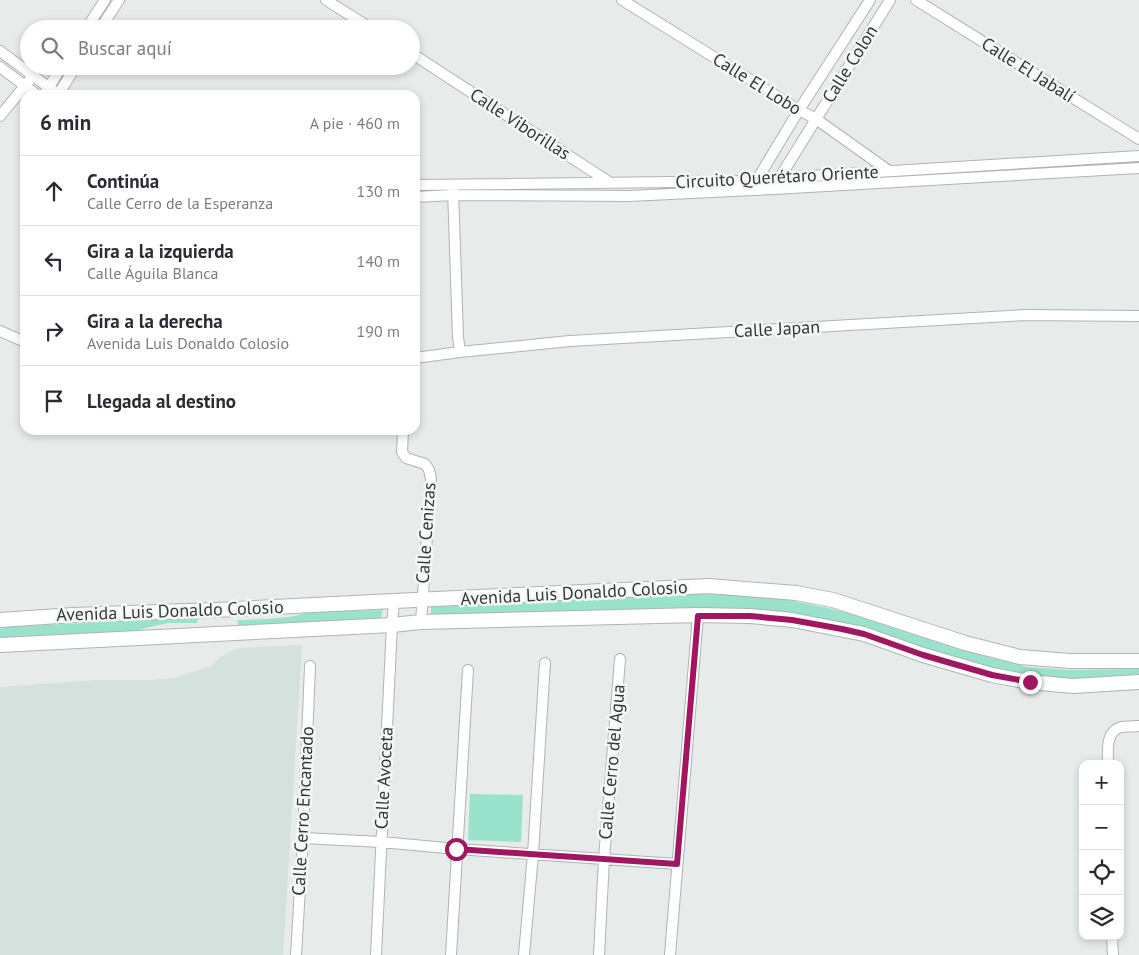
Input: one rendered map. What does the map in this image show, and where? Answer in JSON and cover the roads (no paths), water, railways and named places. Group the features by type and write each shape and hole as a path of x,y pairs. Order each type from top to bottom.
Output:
{"street":[{"path":"92,20 105,0"},
{"path":"106,20 118,0"},
{"path":"326,0 358,20"},
{"name":"Calle El Lobo","path":"622,0 816,119 889,171"},
{"name":"Calle Colon","path":"754,185 799,110 870,0"},
{"name":"Calle Colon","path":"774,189 778,178 890,0"},
{"name":"Calle El Jabalí","path":"916,0 1139,139"},
{"path":"0,51 20,66"},
{"name":"Calle Viborillas","path":"420,59 629,196"},
{"path":"0,68 30,90"},
{"path":"47,90 56,75"},
{"path":"61,90 70,75"},
{"path":"20,90 33,76 45,90"},
{"path":"0,116 20,90"},
{"name":"Circuito Querétaro Oriente","path":"420,197 629,196 754,185 778,178 1139,156"},
{"name":"Circuito Querétaro Oriente","path":"420,185 610,182 754,185 774,189 1139,168"},
{"path":"453,184 460,352"},
{"name":"Calle Japan","path":"420,357 570,341 1015,316 1139,316"},
{"path":"0,331 20,340"},
{"name":"Calle Cenizas","path":"403,435 402,452 406,458 426,464 430,470 431,479 421,622"},
{"name":"Avenida Luis Donaldo Colosio","path":"0,620 709,586 796,593 833,600 964,643 1020,657 1070,661 1139,661"},
{"name":"Calle Avoceta","path":"376,955 394,600"},
{"path":"670,955 698,616"},
{"name":"Avenida Luis Donaldo Colosio","path":"0,645 421,622 750,616 792,620 864,634 923,655 992,675 1030,682 1073,686 1139,682"},
{"name":"Calle Cerro del Agua","path":"599,955 604,858 620,660"},
{"path":"524,955 533,854 545,663"},
{"name":"Calle Cerro Encantado","path":"296,955 310,666"},
{"path":"451,955 468,670"},
{"path":"1108,760 1109,738 1113,731 1122,727 1138,726"},
{"path":"303,838 677,864"},
{"path":"1112,940 1113,955"}]}
